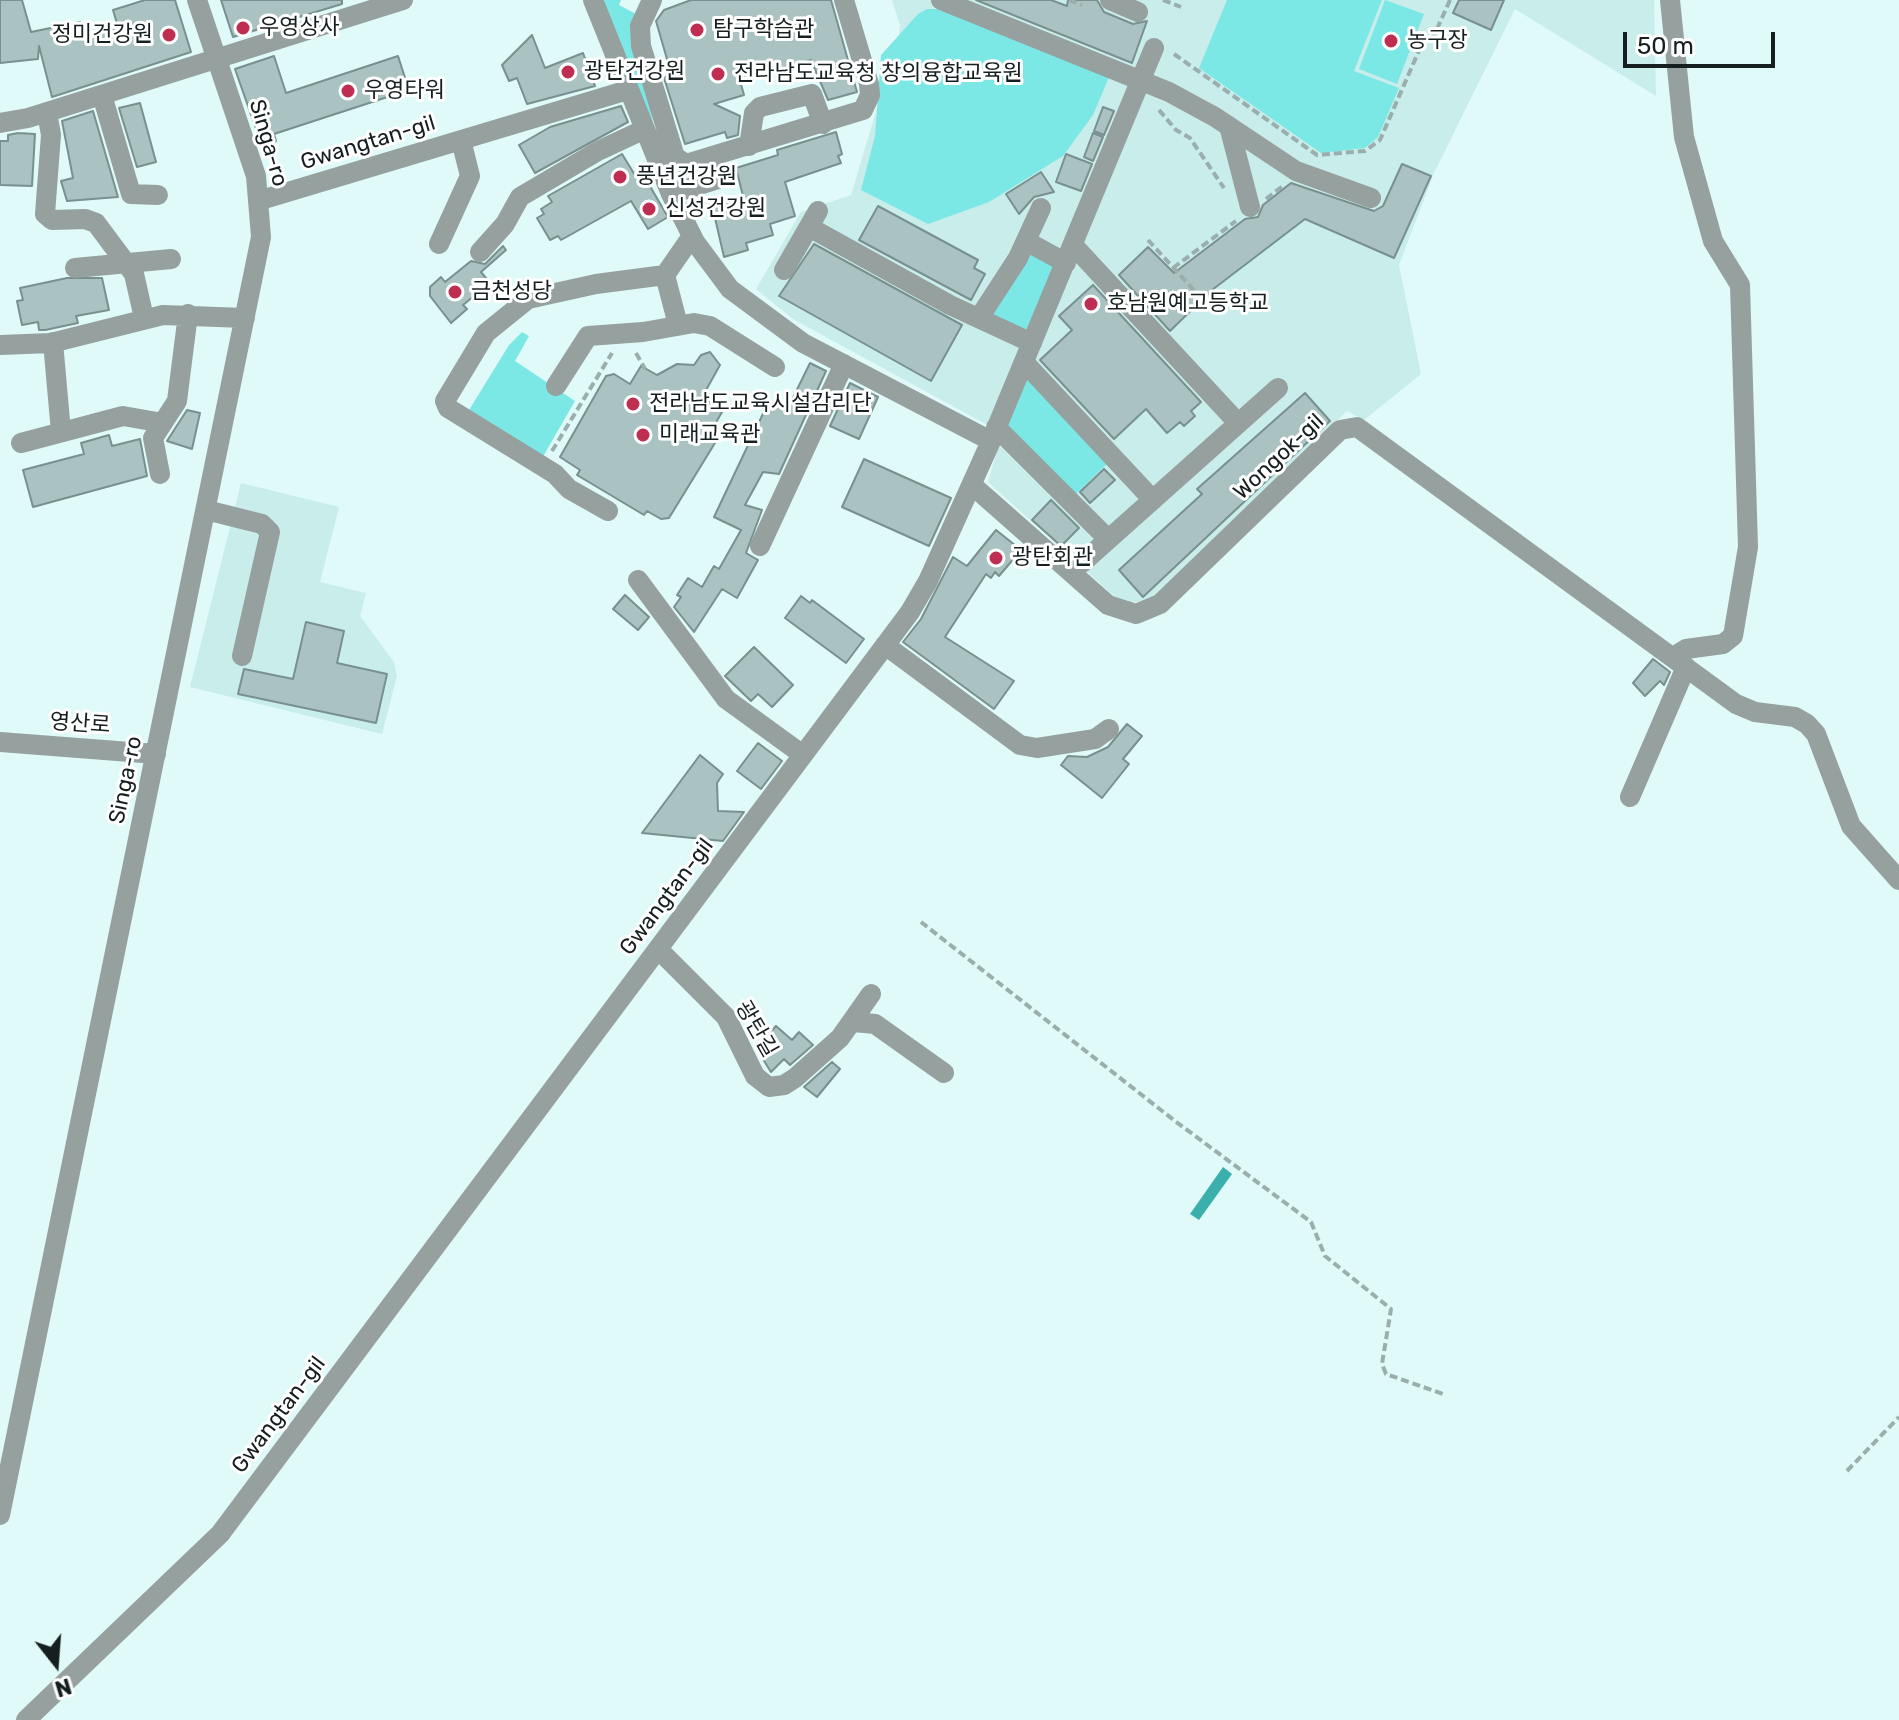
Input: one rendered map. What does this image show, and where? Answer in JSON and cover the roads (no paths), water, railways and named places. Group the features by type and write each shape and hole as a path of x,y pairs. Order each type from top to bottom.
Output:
{"street":[{"name":"Singa-ro","path":"0,1515 261,237 261,200 197,0"},
{"path":"0,123 47,112 403,0"},
{"path":"593,0 671,194 692,236 730,289 751,308 803,343 994,434 1108,539"},
{"path":"652,0 640,26 641,46 675,157 682,164 860,113 870,95 844,0"},
{"path":"941,0 1140,83 1229,126 1296,171 1371,198"},
{"path":"1110,0 1138,12"},
{"path":"1630,797 1686,649 1723,644 1733,636 1748,547 1740,285 1713,241 1684,137 1670,0"},
{"name":"Gwangtan-gil","path":"26,1720 220,1534 885,645 928,581 972,485 1140,83 1158,47"},
{"name":"Gwangtan-gil","path":"261,200 628,90"},
{"path":"749,146 754,113 760,107 812,94 823,124"},
{"path":"102,95 131,194 158,195"},
{"path":"47,112 51,135 45,209 47,219 91,220 125,261 136,280 144,318"},
{"path":"1229,126 1250,207"},
{"path":"480,252 505,224 520,197 606,147 645,129"},
{"path":"439,244 470,176 461,140"},
{"path":"671,194 715,180 717,174 712,157"},
{"path":"979,318 1026,241 1041,208"},
{"path":"784,270 814,219 979,318 1028,352 1153,500"},
{"path":"608,511 569,489 555,474 448,408 445,401 483,337 528,299 596,284 665,275 692,236"},
{"path":"1026,241 1070,254 1238,423"},
{"path":"75,268 171,259"},
{"path":"665,275 678,325"},
{"path":"0,345 53,342 144,318 188,314 245,318"},
{"path":"160,474 153,438 177,401 188,314"},
{"path":"556,386 588,336 643,332 678,325 702,323 775,367"},
{"path":"53,342 61,432"},
{"path":"760,546 844,364"},
{"path":"1082,563 1278,388"},
{"path":"21,443 123,416 163,423"},
{"name":"Wongok-gil","path":"972,485 1108,605 1136,614 1160,604 1340,430 1357,427 1746,709 1795,717 1807,724 1816,734 1851,826 1899,880"},
{"path":"206,510 262,524 270,532 242,656"},
{"path":"638,580 726,699 803,755"},
{"path":"885,645 1020,745 1037,748 1095,739 1109,729"},
{"name":"영산로","path":"0,742 156,754"},
{"name":"광탄길","path":"658,949 726,1017 755,1076 769,1087 784,1085 795,1078 854,1022 871,994"},
{"path":"854,1022 875,1024 944,1073"}],"place":[{"name":"우영상사","path":"243,28"},
{"name":"탐구학습관","path":"697,30"},
{"name":"정미건강원","path":"169,35"},
{"name":"농구장","path":"1391,41"},
{"name":"광탄건강원","path":"568,72"},
{"name":"전라남도교육청 창의융합교육원","path":"718,74"},
{"name":"우영타워","path":"348,91"},
{"name":"풍년건강원","path":"620,177"},
{"name":"신성건강원","path":"649,209"},
{"name":"금천성당","path":"455,292"},
{"name":"호남원예고등학교","path":"1091,304"},
{"name":"전라남도교육시설감리단","path":"633,404"},
{"name":"미래교육관","path":"643,435"},
{"name":"광탄회관","path":"996,558"}]}
